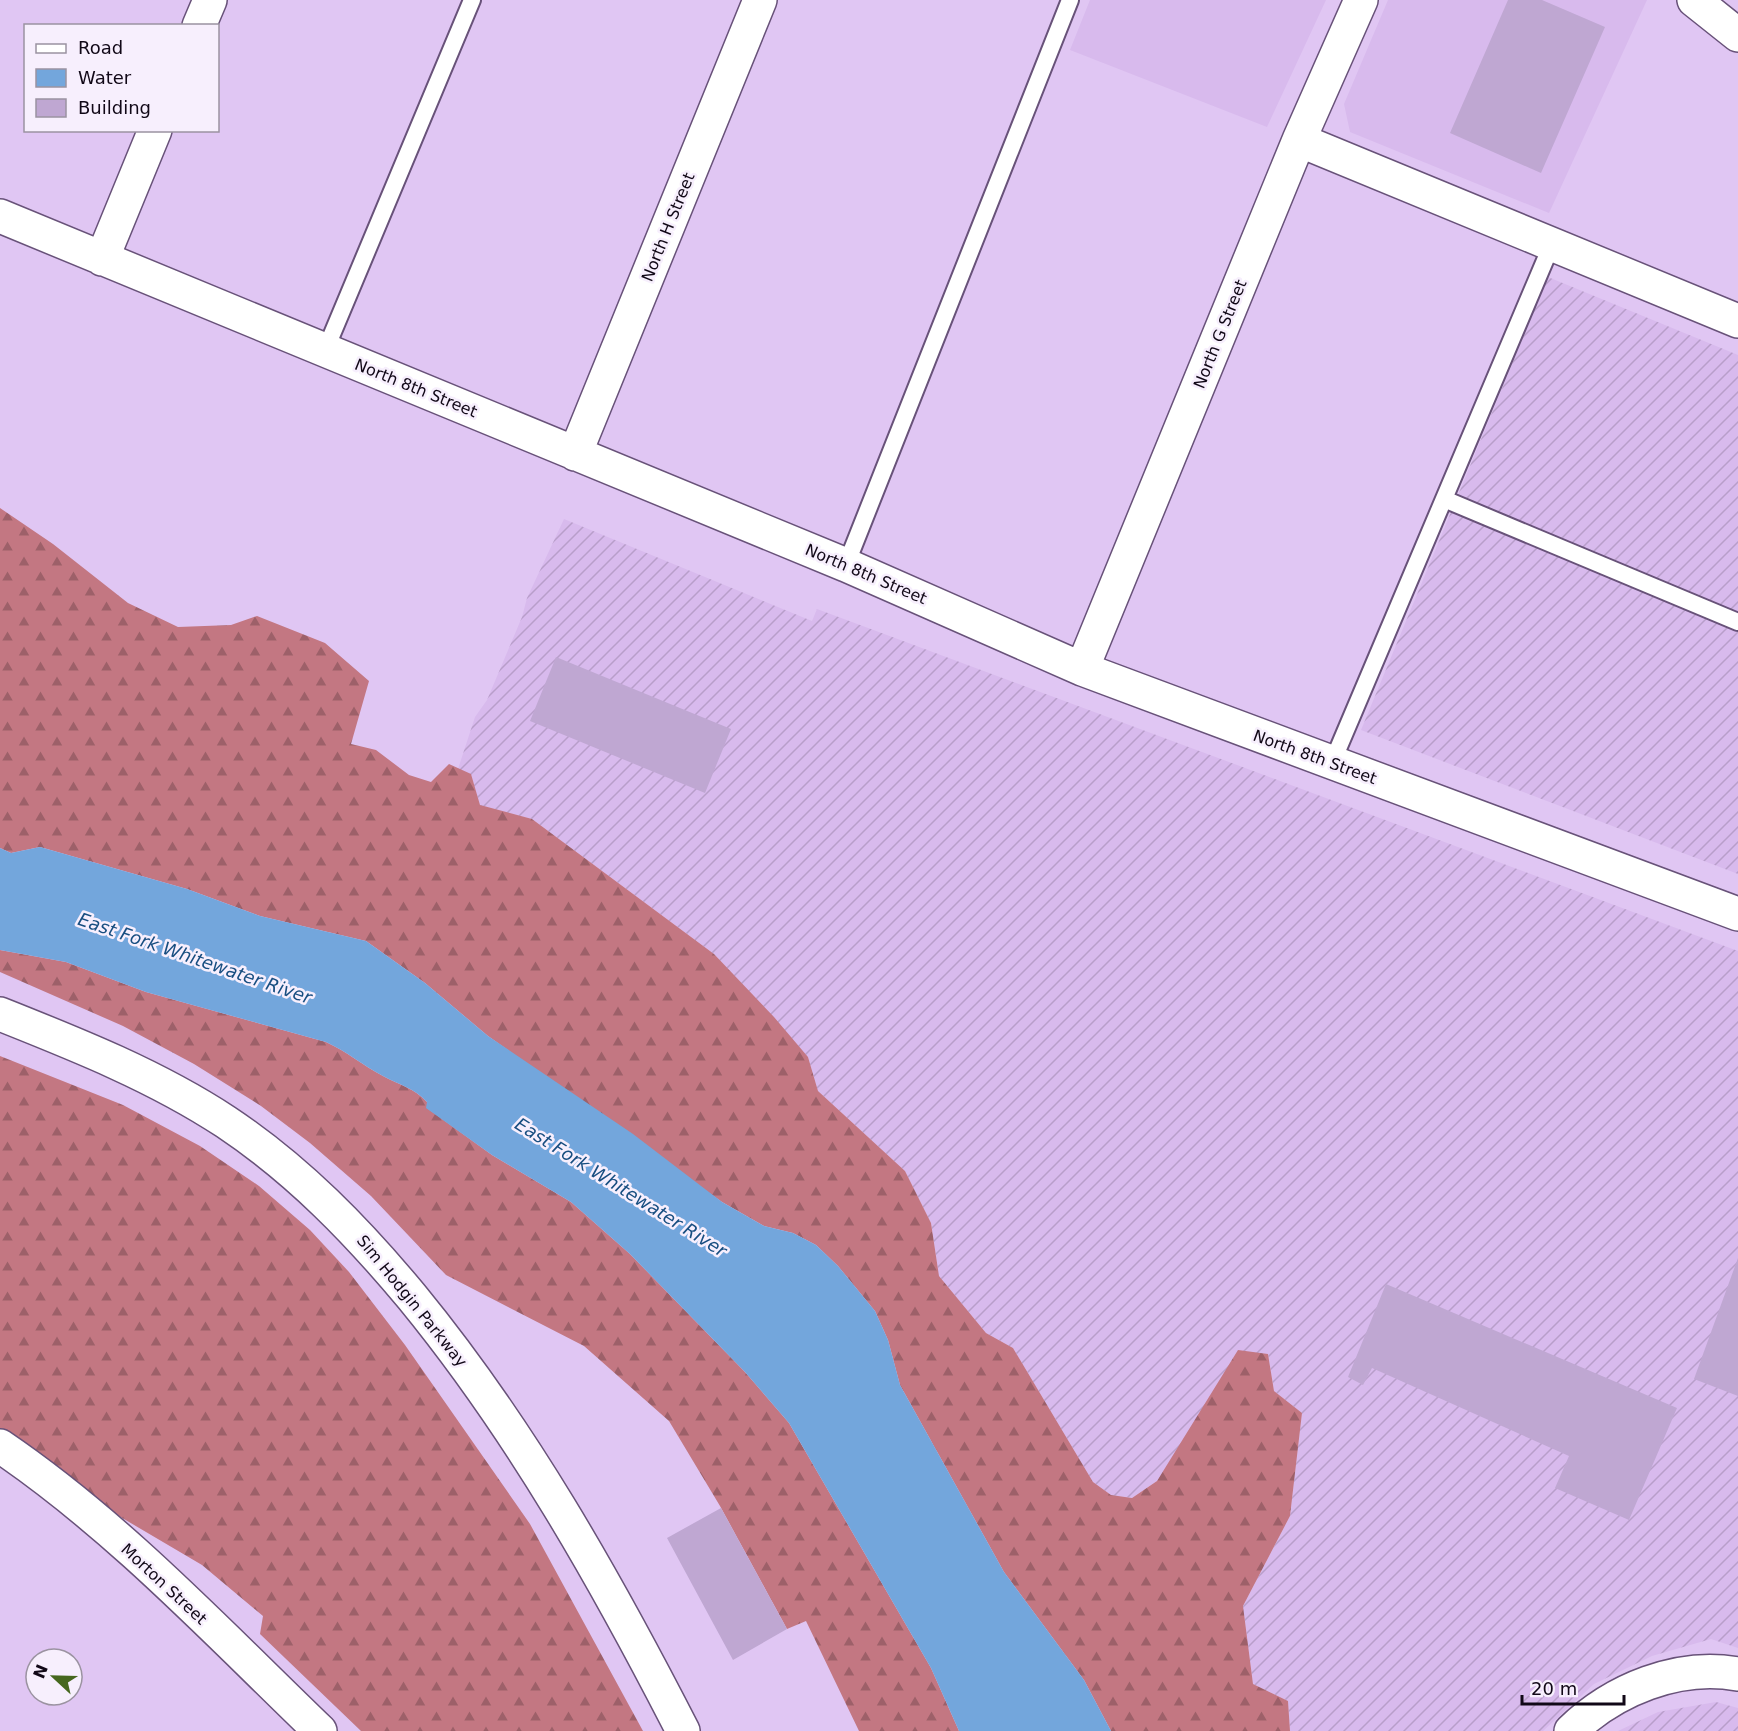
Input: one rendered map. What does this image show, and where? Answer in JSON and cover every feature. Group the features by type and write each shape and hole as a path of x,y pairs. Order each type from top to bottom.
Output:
{"main road":[{"path":"200,24 210,0"},
{"name":"North H Street","path":"575,454 760,0"},
{"name":"North G Street","path":"1082,669 1299,140 1360,0"},
{"path":"1694,0 1738,35"},
{"path":"102,259 154,132"},
{"path":"1299,140 1738,321"},
{"name":"North 8th Street","path":"0,216 846,565 1082,669 1738,914"},
{"name":"Sim Hodgin Parkway","path":"0,1014 127,1067 227,1123 273,1157 352,1228 437,1328 527,1455 578,1536 683,1731"},
{"name":"Morton Street","path":"0,1446 75,1503 144,1563 320,1731"},
{"path":"1571,1731 1591,1712 1651,1682 1702,1672 1738,1674"}],"lane":[{"path":"325,351 472,0"},
{"path":"846,565 1070,0"},
{"path":"1332,763 1552,244"},
{"path":"1444,499 1738,622"}],"shaded area":[{"path":"1090,0 1326,0 1267,127 1070,50"},
{"path":"1388,0 1647,0 1549,213 1350,132 1344,104"},
{"path":"1548,277 1738,355 1738,874 1361,730"},
{"path":"564,519 812,621 817,609 1738,951 1738,1648 1711,1639 1652,1656 1594,1684 1543,1731 1290,1731 1288,1701 1253,1684 1243,1606 1290,1516 1302,1413 1274,1391 1268,1354 1193,1426 1157,1481 1132,1498 1111,1495 1093,1482 1013,1348 986,1333 939,1276 931,1223 905,1171 818,1091 808,1057 714,954 532,819 480,806 471,775 458,769 475,717 487,700 522,617 527,598"},
{"path":"1716,1702 1738,1708 1738,1731 1618,1731 1658,1712"}],"green space":[{"path":"0,508 53,544 128,603 178,627 231,625 257,616 325,643 369,681 351,744 376,750 409,775 431,782 449,764 471,774 480,805 532,819 714,954 774,1017 808,1057 818,1091 905,1171 931,1223 939,1276 986,1333 1013,1348 1093,1482 1111,1495 1132,1498 1157,1481 1238,1350 1268,1354 1274,1391 1302,1413 1290,1516 1243,1606 1253,1684 1288,1701 1290,1731 1111,1731 1084,1680 1004,1572 900,1385 888,1340 875,1311 838,1266 816,1245 793,1233 764,1226 722,1202 488,1036 425,983 366,941 260,916 187,889 40,847 11,853 0,848"},
{"path":"0,950 66,962 146,992 326,1042 375,1072 417,1093 427,1102 427,1108 492,1155 571,1202 630,1254 745,1372 789,1423 931,1668 959,1731 859,1731 806,1621 787,1629 720,1506 669,1421 584,1346 446,1275 371,1196 310,1143 261,1106 194,1064 123,1026 0,972"},
{"path":"0,1056 123,1105 200,1146 259,1186 310,1230 349,1272 405,1345 530,1524 643,1731 361,1731 260,1634 263,1616 202,1565 0,1446"}],"water":[{"name":"East Fork Whitewater River","path":"40,847 187,889 260,916 366,941 425,983 488,1036 633,1134 722,1202 764,1226 793,1233 816,1245 838,1266 875,1311 888,1340 900,1385 1004,1572 1084,1680 1111,1731 959,1731 931,1668 789,1423 745,1372 630,1254 571,1202 492,1155 426,1108 427,1102 417,1093 375,1072 326,1042 146,992 66,962 0,950 0,848 11,853"}],"building":[{"path":"1508,0 1542,0 1605,27 1541,173 1450,133"},
{"path":"556,657 731,729 705,793 530,721"},
{"path":"1738,1258 1738,1396 1694,1379"},
{"path":"1386,1284 1677,1408 1629,1520 1555,1488 1569,1456 1372,1368 1363,1385 1348,1377"},
{"path":"721,1508 787,1629 733,1660 667,1538"}]}
